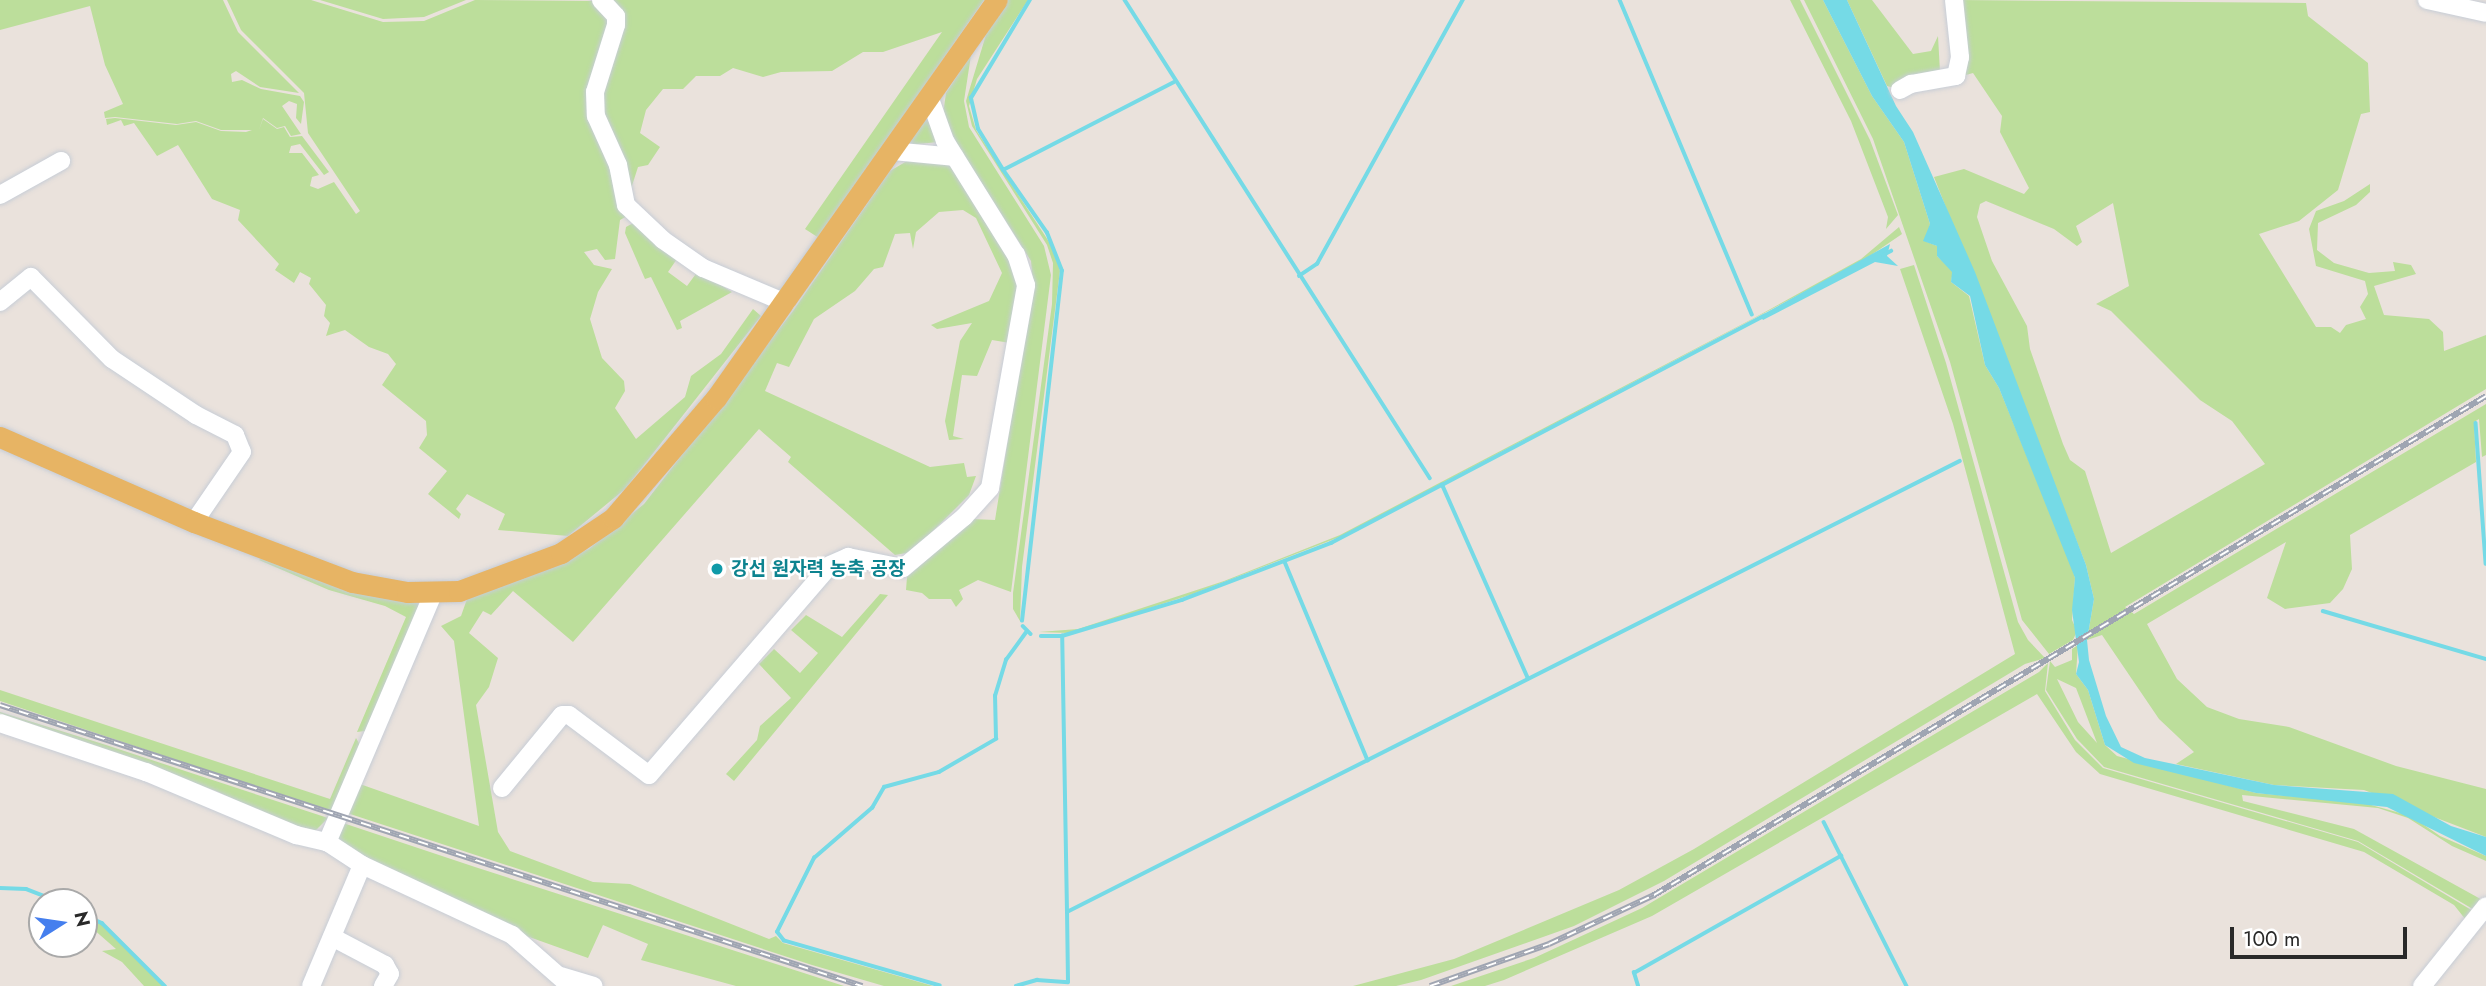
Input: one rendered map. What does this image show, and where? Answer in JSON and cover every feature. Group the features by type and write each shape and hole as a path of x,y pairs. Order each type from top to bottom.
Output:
{"main road":[{"path":"0,437 194,522 352,582 433,594 459,591 538,563 597,531 716,398 786,303 997,0"}],"street":[{"path":"601,0 616,16 616,25 595,92 596,116 618,165 626,205 663,240 703,268 786,303"},
{"path":"1900,90 1911,83 1956,76 1960,57 1954,0"},
{"path":"2427,0 2486,13"},
{"path":"502,788 562,715 569,715 649,775 830,565 848,557 903,568 964,517 990,488 1026,285 1016,255 955,158 929,96"},
{"path":"892,151 955,158"},
{"path":"0,195 61,161"},
{"path":"0,302 31,277 112,359 196,415 235,435 242,452 194,522"},
{"path":"327,842 433,594"},
{"path":"0,723 146,772 296,835 327,842 362,865 512,935 564,980 593,986"},
{"path":"311,986 362,865"},
{"path":"2422,986 2486,906"},
{"path":"332,937 385,965 390,974 383,986"}],"green space":[{"path":"0,0 223,0 238,32 299,93 260,87 236,71 231,74 232,82 242,80 261,89 300,96 304,102 301,124 296,118 297,104 289,101 282,106 301,134 291,136 285,126 277,128 263,118 259,130 263,119 277,129 284,127 290,137 302,136 329,172 324,175 300,144 291,146 289,153 302,153 319,175 312,177 310,186 318,189 334,182 356,214 360,211 308,133 304,93 241,30 227,0 311,0 383,22 424,21 475,0 595,1 613,17 592,91 629,215 620,220 615,259 605,260 597,249 584,252 594,265 612,269 598,292 590,319 602,358 624,381 625,391 615,408 636,439 685,397 691,376 721,354 753,309 761,316 625,489 568,536 498,530 505,514 467,494 456,509 461,514 459,519 428,494 447,471 419,448 427,435 426,421 382,385 396,364 388,354 369,347 345,330 326,336 330,323 324,316 326,305 309,284 311,278 300,272 294,283 275,270 279,264 238,220 240,210 212,199 178,145 157,156 134,123 124,126 121,120 107,125 106,119 115,118 176,125 196,122 221,131 252,130 221,130 196,121 177,124 115,117 105,118 104,112 123,104 105,65 90,6 0,30"},
{"path":"320,0 466,0 424,17 383,19"},
{"path":"609,0 984,0 819,238 805,229 942,32 883,52 863,52 832,71 781,72 763,77 733,68 720,76 696,76 683,89 663,89 646,110 640,133 660,147 648,165 638,167 628,198 599,110 616,48"},
{"path":"1008,0 1028,0 977,79 969,106 976,130 1055,251 1060,271 1022,567 1020,621 1013,609 1013,593 1052,304 1053,263 1047,245 972,126 966,101 988,28"},
{"path":"1790,0 1800,0 1870,140 1898,215 1886,229 1888,217 1851,121"},
{"path":"1804,0 1823,0 1872,96 1904,142 1930,224 1927,242 1937,246 1937,256 1953,271 1951,282 1969,296 1985,365 1999,388 2070,562 2075,578 2072,620 2077,631 2073,640 2049,654 2022,620 1950,362 1873,139"},
{"path":"1847,0 1872,0 1913,54 1931,51 1938,36 1940,72 1894,88 1887,86"},
{"path":"1959,0 2306,3 2308,16 2368,63 2370,112 2361,114 2338,190 2299,221 2259,234 2316,327 2331,327 2340,333 2346,325 2366,319 2360,307 2368,294 2365,281 2316,266 2309,229 2316,211 2344,201 2370,184 2370,192 2356,205 2318,223 2317,250 2334,263 2369,273 2395,271 2393,262 2411,265 2416,274 2374,286 2384,315 2429,319 2443,332 2444,351 2486,335 2486,389 2125,607 2134,614 2486,404 2486,455 2482,457 2479,419 2474,422 2476,462 2350,535 2352,569 2343,589 2330,603 2285,609 2267,598 2286,542 2147,624 2177,679 2207,707 2239,719 2289,727 2396,766 2486,789 2486,837 2364,790 2274,785 2176,764 2194,752 2159,719 2102,635 2087,640 2094,599 2086,565 1934,177 1964,169 2024,194 2029,188 2000,132 2002,116 1973,73 1962,76","holes":["1986,201 2054,229 2077,246 2082,242 2076,226 2113,203 2129,286 2096,304 2111,311 2200,400 2232,421 2265,464 2111,553 2085,471 2070,460 2063,444 2030,349 2027,326 1992,261 1977,217 1980,204"]},
{"path":"971,55 964,101 969,127 1044,246 1051,275 1011,592 978,580 959,590 963,599 956,607 951,599 929,599 922,593 906,590 907,577 972,519 995,520 1033,283 1031,261 958,146 943,114 946,93"},
{"path":"928,114 939,142 907,145"},
{"path":"912,158 949,164 957,171 1019,272 1010,343 992,340 977,376 962,375 953,436 964,439 949,440 945,421 960,341 972,323 937,329 931,325 989,301 1002,273 976,218 963,210 939,212 916,232 913,249 910,233 895,234 883,267 874,269 855,291 814,319 789,367 777,363 765,391 930,467 964,463 967,477 976,476 969,495 912,552 895,555 788,462 791,457 759,429 573,642 513,591 491,615 483,611 469,633 498,658 489,687 476,705 498,832 510,851 593,882 630,884 769,939 776,936 783,943 933,986 884,986 812,965 344,812 357,783 479,826 454,641 441,626 461,616 467,599 589,549 644,504 793,311 890,171"},
{"path":"635,222 679,256 668,272 687,286 698,271 732,292 680,321 682,328 677,330 651,277 645,279 625,233 626,227"},
{"path":"1899,227 1902,234 1861,262 1342,536 1193,594 1091,627 1069,633 1039,632 1078,629 1224,581 1340,535 1754,318 1861,259"},
{"path":"1914,265 1946,363 2018,622 2028,640 2045,658 2025,664 1664,881 1574,926 1421,980 1396,986 1353,986 1454,959 1619,890 1694,849 2015,654 1953,424 1900,269"},
{"path":"263,557 418,603 419,612 365,731 357,732 406,617 385,606 329,590 259,560"},
{"path":"880,594 888,595 734,781 726,774 757,740 760,726 791,698 759,664 774,649 800,673 818,653 791,630 806,615 842,637"},
{"path":"2078,645 2076,674 2088,690 2105,745 2117,756 2256,793 2364,803 2411,816 2440,836 2486,856 2486,861 2452,846 2408,818 2378,808 2242,795 2243,801 2354,829 2486,902 2479,911 2471,908 2358,841 2104,767 2077,739 2046,690 2050,661 2055,667 2072,660 2072,649","holes":["2057,679 2076,688 2097,743 2078,722"]},
{"path":"2048,663 2045,691 2075,740 2103,768 2358,842 2478,914 2466,920 2454,905 2364,852 2100,774 2076,752 2037,694 1652,916 1504,980 1485,986 1451,986 1534,958 1642,908 2039,672"},
{"path":"0,690 330,799 356,738 360,745 332,812 0,701"},
{"path":"0,712 328,818 315,831 294,827 216,791 0,716"},
{"path":"343,823 844,986 736,986 641,960 648,944 603,925 588,958 518,933 347,851 337,838"},
{"path":"98,922 164,986 144,986 122,962 102,951 116,949 98,933"}],"water":[{"path":"1823,0 1847,0 1896,106 1913,132 1975,272 2086,565 2094,599 2087,640 2089,660 2106,716 2121,747 2145,758 2274,785 2393,794 2451,826 2486,837 2486,856 2387,807 2256,793 2134,763 2105,745 2088,690 2076,674 2079,662 2072,610 2075,578 1999,388 1985,365 1970,296 1951,282 1952,272 1937,256 1937,246 1923,241 1930,224 1904,142 1872,96"},
{"path":"1890,244 1887,256 1898,266 1875,262 1763,320 1760,316"}],"waterway":[{"path":"1003,170 978,129 971,98 1030,0"},
{"path":"1125,0 1430,478"},
{"path":"1299,276 1317,264 1463,0"},
{"path":"1620,0 1752,314"},
{"path":"1022,621 1062,271 1047,233 1003,170 1174,82"},
{"path":"1883,255 1891,251"},
{"path":"1528,679 1442,485 1764,316"},
{"path":"2476,423 2486,564"},
{"path":"1016,986 1037,980 1068,982 1067,912 1960,461"},
{"path":"1067,912 1062,636 1182,600 1331,543 1442,485"},
{"path":"1285,562 1368,760"},
{"path":"2323,611 2486,659"},
{"path":"1023,626 1031,634"},
{"path":"940,986 784,941 777,932 814,858 872,808 884,787 939,772 996,739 995,696 1006,660 1026,632"},
{"path":"1041,636 1062,636"},
{"path":"1824,822 1907,986"},
{"path":"1638,986 1634,973 1841,856"},
{"path":"0,888 28,890"},
{"path":"98,921 165,986"}],"railway":[{"path":"1430,986 1549,944 1654,895 2486,396"},
{"path":"0,705 862,986"}],"place":[{"name":"강선 원자력 농축 공장","path":"717,569"}]}
